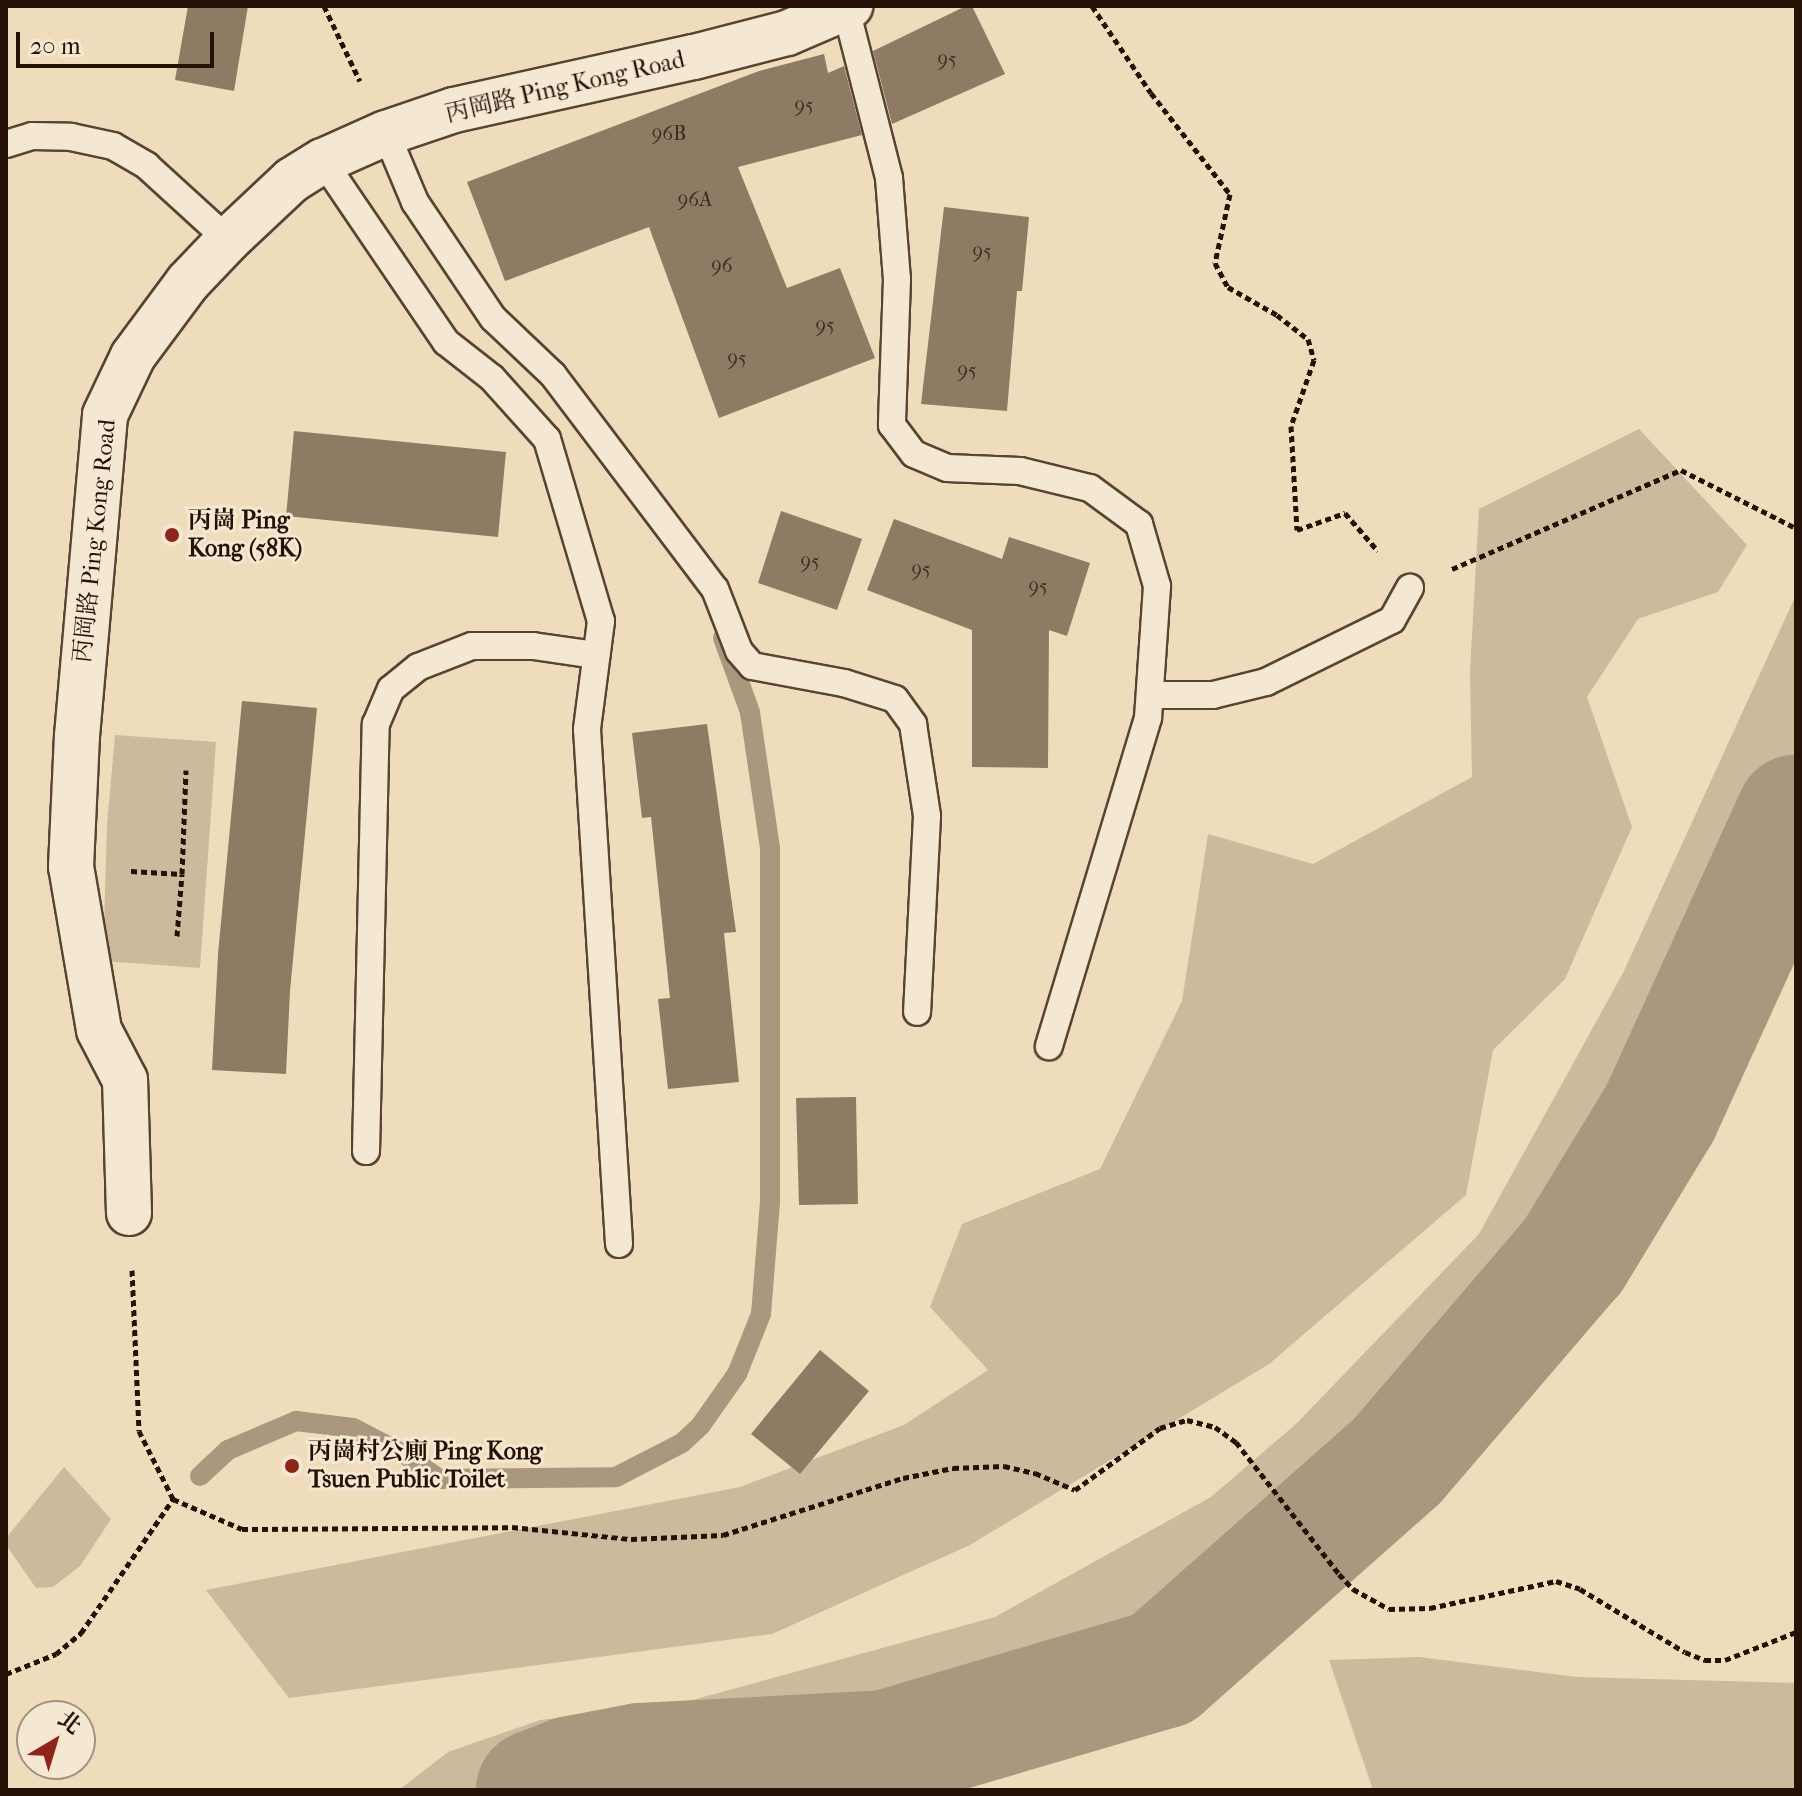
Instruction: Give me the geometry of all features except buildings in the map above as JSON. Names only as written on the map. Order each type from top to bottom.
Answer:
[{"type":"street","name":"丙岡路 Ping Kong Road","points":[[129,1213],[125,1080],[99,1030],[71,867],[77,736],[105,415],[133,356],[188,282],[228,240],[292,180],[323,161],[386,133],[493,99],[694,57],[787,33],[848,7]]},
{"type":"lane","points":[[848,7],[889,178],[897,279],[892,425],[914,454],[947,468],[1020,471],[1090,488],[1139,524],[1157,586],[1152,695],[1049,1046]]},
{"type":"lane","points":[[386,133],[415,202],[484,305],[553,375],[715,589],[739,651],[752,666],[844,683],[895,699],[913,724],[927,816],[917,1012]]},
{"type":"lane","points":[[6,144],[32,136],[71,137],[113,146],[147,166],[228,240]]},
{"type":"lane","points":[[323,161],[446,342],[492,378],[547,439],[601,621],[587,729],[619,1244]]},
{"type":"lane","points":[[1152,695],[1213,695],[1266,682],[1392,620],[1410,588]]},
{"type":"lane","points":[[366,1151],[376,724],[391,689],[418,667],[472,646],[533,646],[596,655]]},
{"type":"path","points":[[324,6],[386,133]]},
{"type":"path","points":[[1092,6],[1151,93],[1230,194],[1215,263],[1228,287],[1277,315],[1308,339],[1314,360],[1291,426],[1297,530],[1345,513],[1410,588],[1681,470],[1796,528]]},
{"type":"path","points":[[177,936],[186,770]]},
{"type":"path","points":[[71,867],[182,874]]},
{"type":"path","points":[[129,1213],[139,1431],[173,1499],[242,1529],[512,1527],[631,1539],[723,1535],[903,1478],[953,1468],[1004,1466],[1035,1473],[1075,1490],[1160,1428],[1187,1420],[1215,1427],[1248,1454],[1339,1574],[1368,1599],[1400,1611],[1430,1608],[1542,1583],[1568,1584],[1685,1652],[1705,1660],[1725,1660],[1796,1632]]},
{"type":"path","points":[[6,1674],[56,1654],[81,1633],[173,1499]]},
{"type":"shaded area","points":[[1639,429],[1747,545],[1718,592],[1638,619],[1587,697],[1632,827],[1565,979],[1493,1050],[1466,1195],[1269,1364],[970,1545],[772,1634],[289,1698],[206,1590],[740,1487],[904,1425],[988,1370],[930,1307],[962,1224],[1100,1169],[1182,1001],[1208,834],[1313,864],[1472,777],[1470,672],[1479,509]]},
{"type":"shaded area","points":[[1796,595],[1796,898],[1649,1206],[1469,1439],[1357,1550],[1185,1683],[891,1771],[732,1781],[703,1790],[399,1790],[448,1752],[540,1720],[678,1704],[995,1617],[1211,1497],[1296,1424],[1479,1234],[1623,973]]},
{"type":"shaded area","points":[[115,735],[216,742],[200,968],[103,961],[107,825]]},
{"type":"shaded area","points":[[64,1467],[111,1519],[80,1566],[53,1587],[36,1588],[6,1545],[6,1538]]},
{"type":"shaded area","points":[[1419,1657],[1577,1677],[1796,1683],[1796,1790],[1373,1790],[1329,1660]]},
{"type":"waterway","points":[[200,1476],[228,1450],[296,1421],[353,1428],[409,1457],[439,1479],[616,1477],[682,1443],[701,1425],[737,1374],[761,1314],[770,1202],[770,848],[750,712],[723,638]]},
{"type":"waterway","points":[[536,1790],[572,1776],[641,1763],[886,1750],[1162,1669],[1397,1461],[1573,1256],[1660,1113],[1796,815]]},
{"type":"place","name":"丙崗 Ping Kong (58K)","points":[[172,535]]},
{"type":"place","name":"丙崗村公廁 Ping Kong Tsuen Public Toilet","points":[[292,1466]]}]
